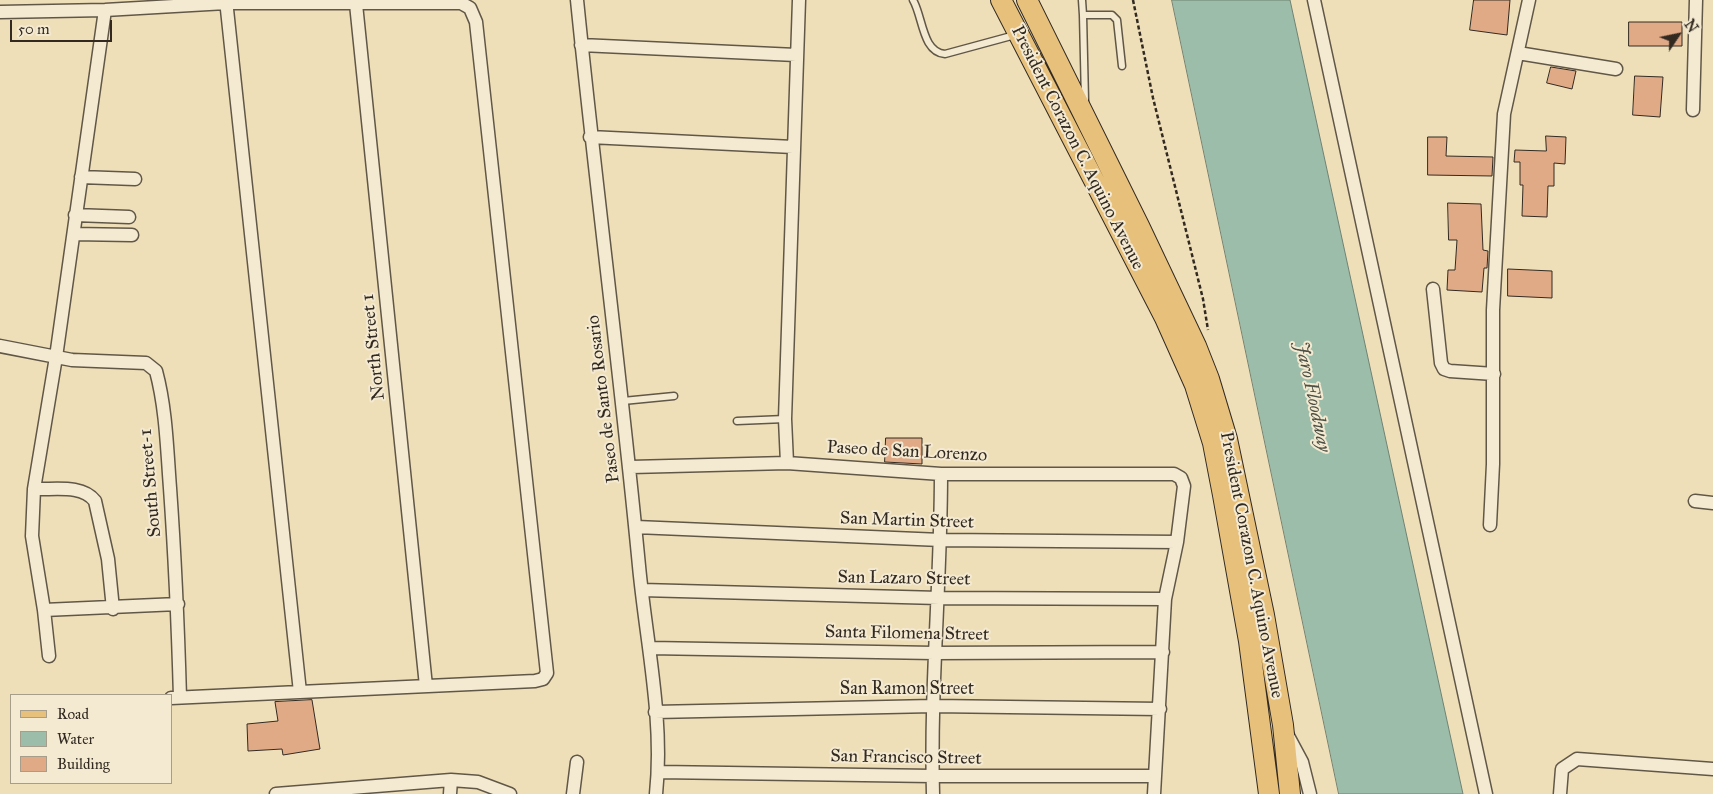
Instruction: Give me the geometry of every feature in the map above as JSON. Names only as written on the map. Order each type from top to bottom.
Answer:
[{"type":"main road","name":"President Corazon C. Aquino Avenue","points":[[1001,0],[1209,379],[1227,438],[1264,616],[1269,794]]},
{"type":"main road","name":"President Corazon C. Aquino Avenue","points":[[1015,0],[1160,292]]},
{"type":"main road","name":"President Corazon C. Aquino Avenue","points":[[1027,0],[1086,120],[1160,292]]},
{"type":"main road","name":"President Corazon C. Aquino Avenue","points":[[1266,694],[1283,726],[1290,794]]},
{"type":"street","name":"Paseo de Santo Rosario","points":[[577,0],[590,138],[631,467],[642,590],[650,648],[659,772],[656,794]]},
{"type":"street","points":[[787,463],[785,419],[799,0]]},
{"type":"street","points":[[1314,0],[1486,794]]},
{"type":"street","points":[[1490,525],[1494,310],[1504,114],[1529,0]]},
{"type":"street","points":[[1693,110],[1696,0]]},
{"type":"street","points":[[226,2],[300,692]]},
{"type":"street","points":[[0,12],[105,10],[226,2],[356,4],[461,2],[470,8],[476,22],[547,673],[543,679],[535,681],[176,698]]},
{"type":"street","name":"North Street 1","points":[[356,4],[426,686]]},
{"type":"street","points":[[49,656],[44,610],[32,536],[34,489],[56,357],[105,10]]},
{"type":"street","points":[[582,45],[796,55]]},
{"type":"street","points":[[1518,52],[1616,69]]},
{"type":"street","points":[[590,138],[793,147]]},
{"type":"street","points":[[81,177],[135,179]]},
{"type":"street","points":[[75,215],[129,217]]},
{"type":"street","points":[[74,234],[132,235]]},
{"type":"street","points":[[1433,289],[1441,363],[1444,369],[1494,374]]},
{"type":"street","name":"South Street-1","points":[[0,346],[56,357],[146,364],[156,371],[160,386],[168,461],[178,604],[176,698]]},
{"type":"street","name":"Paseo de San Lorenzo","points":[[631,467],[787,463],[941,474],[1077,472],[1174,474],[1181,478],[1184,486],[1177,542]]},
{"type":"street","points":[[933,794],[934,653],[939,598],[941,474]]},
{"type":"street","points":[[34,489],[80,490],[90,494],[95,501],[108,559],[113,609]]},
{"type":"street","points":[[1695,501],[1713,502]]},
{"type":"street","name":"San Martin Street","points":[[636,527],[941,540],[1177,542]]},
{"type":"street","points":[[1154,794],[1153,776],[1160,709],[1166,599],[1177,542]]},
{"type":"street","name":"San Lazaro Street","points":[[642,590],[939,598],[1166,599]]},
{"type":"street","points":[[44,610],[113,609],[178,604]]},
{"type":"street","name":"Santa Filomena Street","points":[[650,648],[934,653],[1163,652]]},
{"type":"street","name":"San Ramon Street","points":[[655,712],[933,706],[1160,709]]},
{"type":"street","points":[[1283,726],[1302,762],[1310,794]]},
{"type":"street","points":[[1560,794],[1562,770],[1577,759],[1713,769]]},
{"type":"street","points":[[573,794],[577,762]]},
{"type":"street","name":"San Francisco Street","points":[[659,772],[932,776],[1153,776]]},
{"type":"street","points":[[276,794],[450,780],[478,782],[510,794]]},
{"type":"street","points":[[450,780],[450,794]]},
{"type":"lane","points":[[913,0],[930,47],[937,53],[945,54],[1018,34]]},
{"type":"lane","points":[[1082,0],[1086,120]]},
{"type":"lane","points":[[1083,14],[1112,16],[1117,20],[1122,66]]},
{"type":"lane","points":[[623,401],[674,396]]},
{"type":"lane","points":[[737,421],[785,419]]},
{"type":"path","points":[[1133,0],[1153,98],[1203,299],[1208,338]]},
{"type":"water","name":"Jaro Floodway","points":[[1172,0],[1290,0],[1463,794],[1339,794]]},
{"type":"building","points":[[1474,0],[1510,0],[1507,35],[1470,30]]},
{"type":"building","points":[[1629,22],[1682,22],[1682,46],[1629,46]]},
{"type":"building","points":[[1551,67],[1576,71],[1572,89],[1547,83]]},
{"type":"building","points":[[1635,76],[1663,77],[1660,117],[1633,115]]},
{"type":"building","points":[[1546,136],[1566,137],[1565,164],[1554,163],[1554,186],[1548,186],[1547,217],[1522,216],[1523,185],[1520,185],[1520,162],[1514,162],[1515,150],[1546,151]]},
{"type":"building","points":[[1428,137],[1447,137],[1446,156],[1493,157],[1492,176],[1428,175]]},
{"type":"building","points":[[1448,203],[1481,204],[1483,250],[1488,251],[1482,292],[1447,290],[1448,270],[1455,270],[1457,240],[1449,240]]},
{"type":"building","points":[[1508,269],[1552,271],[1552,298],[1508,296]]},
{"type":"building","points":[[886,438],[922,438],[922,464],[885,462]]},
{"type":"building","points":[[312,700],[320,749],[283,755],[282,749],[248,751],[247,724],[278,721],[275,702]]}]
